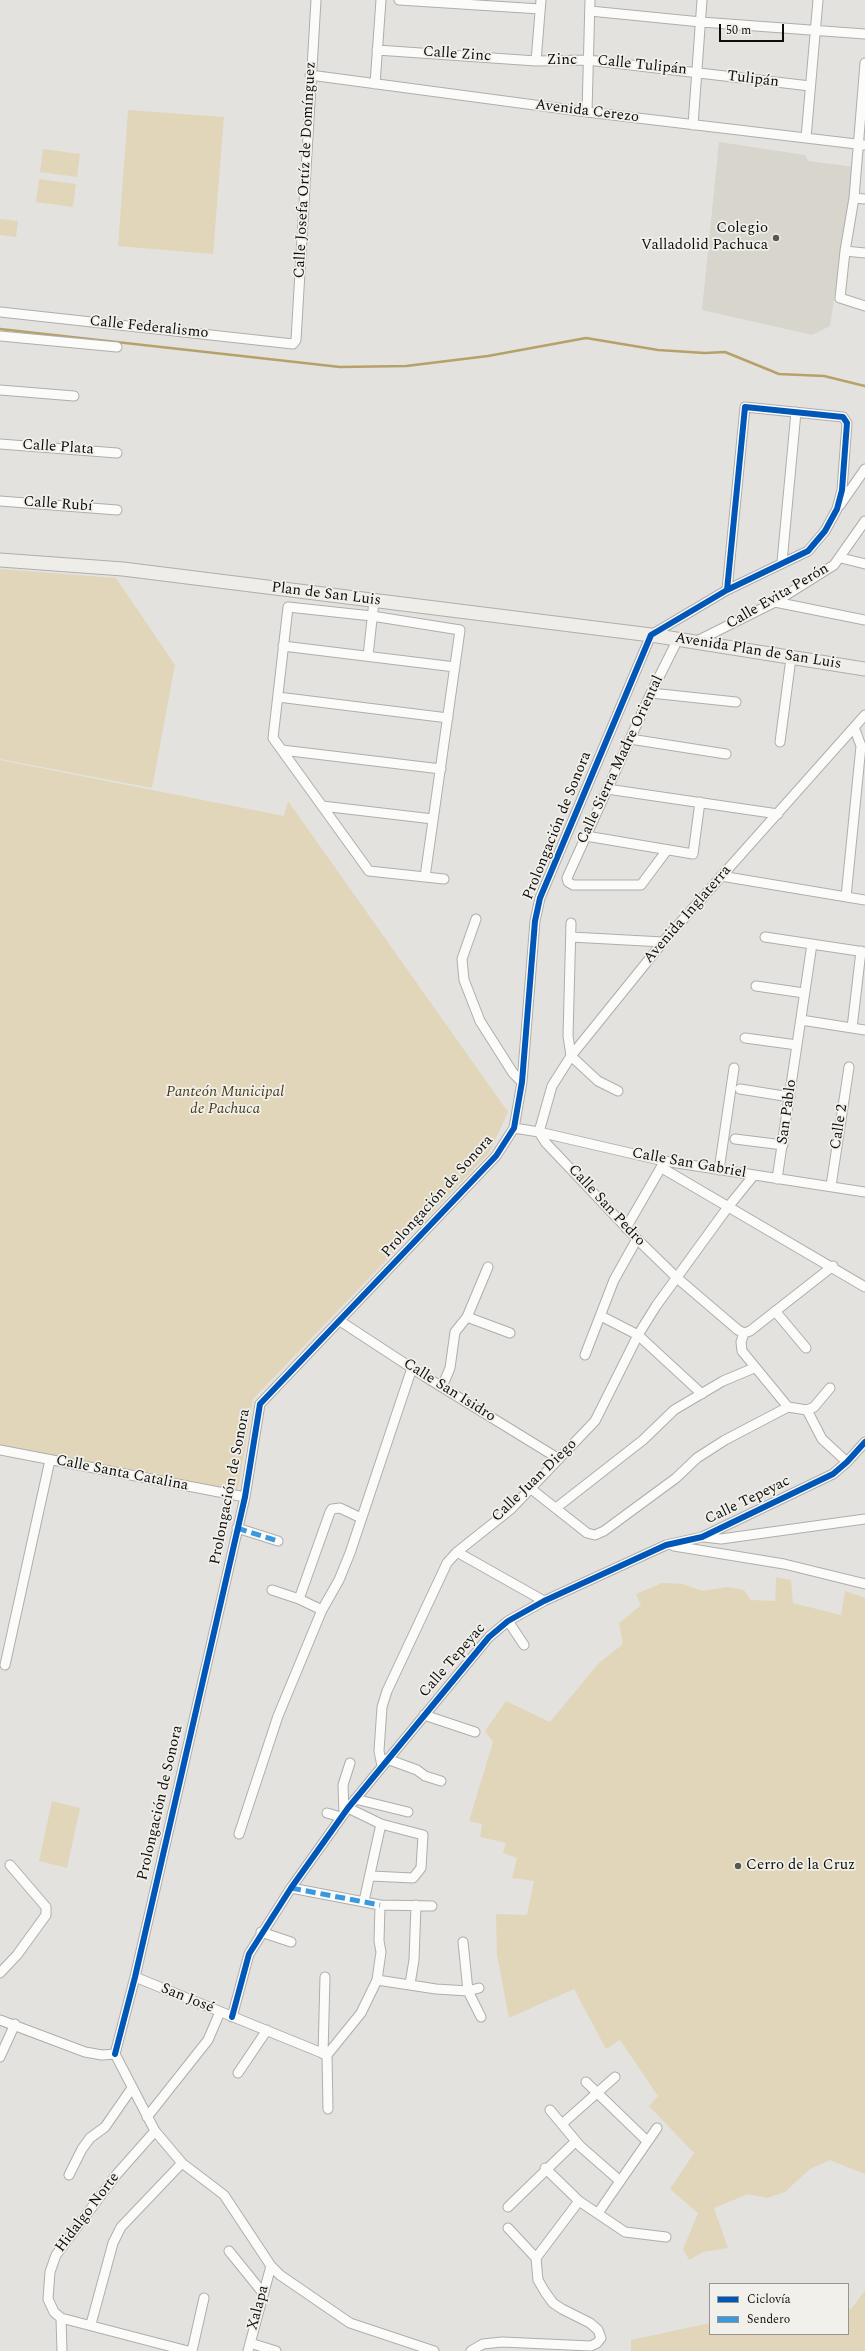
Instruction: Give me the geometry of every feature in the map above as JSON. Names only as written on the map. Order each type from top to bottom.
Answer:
[{"type":"street","name":"Calle Josefa Ortíz de Domínguez","points":[[296,340],[310,75],[316,0]]},
{"type":"street","points":[[375,84],[381,0]]},
{"type":"street","points":[[399,0],[540,5],[536,61]]},
{"type":"street","points":[[586,112],[590,0]]},
{"type":"street","points":[[693,125],[702,0]]},
{"type":"street","points":[[806,138],[818,0]]},
{"type":"street","points":[[590,11],[701,22],[865,34]]},
{"type":"street","name":"Calle Zinc","points":[[377,50],[536,61]]},
{"type":"street","name":"Zinc","points":[[536,61],[588,60]]},
{"type":"street","name":"Calle Tulipán","points":[[588,60],[696,73]]},
{"type":"street","points":[[865,63],[862,144],[845,251],[840,298],[865,306]]},
{"type":"street","name":"Tulipán","points":[[696,73],[810,86]]},
{"type":"street","name":"Avenida Cerezo","points":[[310,75],[586,112],[862,144]]},
{"type":"street","points":[[854,198],[865,199]]},
{"type":"street","points":[[845,251],[865,253]]},
{"type":"street","name":"Calle Federalismo","points":[[0,312],[294,344],[296,340]]},
{"type":"street","name":"Calle Federalismo","points":[[0,336],[116,347]]},
{"type":"street","points":[[0,390],[74,396]]},
{"type":"street","points":[[727,590],[745,407],[843,416],[846,419],[842,490],[837,509]]},
{"type":"street","points":[[782,562],[796,412]]},
{"type":"street","name":"Calle Plata","points":[[0,444],[117,453]]},
{"type":"street","points":[[651,635],[727,590],[782,562],[808,551],[825,531],[837,509],[865,469]]},
{"type":"street","name":"Calle Rubí","points":[[0,501],[117,510]]},
{"type":"street","name":"Calle Evita Perón","points":[[695,642],[775,602],[834,565],[841,558],[865,521]]},
{"type":"street","points":[[841,558],[865,564]]},
{"type":"street","name":"Plan de San Luis","points":[[0,560],[123,569],[651,635]]},
{"type":"street","points":[[368,656],[374,601]]},
{"type":"street","points":[[775,602],[865,620]]},
{"type":"street","points":[[425,877],[460,630],[372,616],[288,607],[273,738],[370,871],[425,877],[444,879]]},
{"type":"street","name":"Avenida Plan de San Luis","points":[[651,635],[865,669]]},
{"type":"street","name":"Prolongación de Sonora","points":[[115,2054],[136,1978],[245,1497],[260,1404],[496,1156],[514,1128],[522,1082],[536,921],[540,898],[651,635]]},
{"type":"street","name":"Calle Sierra Madre Oriental","points":[[667,850],[641,885],[572,885],[568,882],[567,878],[607,789],[651,693],[678,639]]},
{"type":"street","points":[[283,646],[455,667]]},
{"type":"street","points":[[780,742],[790,658]]},
{"type":"street","points":[[651,693],[736,702]]},
{"type":"street","points":[[278,697],[448,718]]},
{"type":"street","name":"Avenida Inglaterra","points":[[539,1132],[552,1086],[571,1056],[662,942],[865,715]]},
{"type":"street","points":[[846,898],[861,746],[854,728]]},
{"type":"street","points":[[630,739],[726,754]]},
{"type":"street","points":[[282,750],[440,769]]},
{"type":"street","points":[[607,789],[778,814]]},
{"type":"street","points":[[586,836],[693,854],[700,802]]},
{"type":"street","points":[[322,806],[433,819]]},
{"type":"street","points":[[721,876],[865,900]]},
{"type":"street","points":[[476,918],[462,959],[464,980],[480,1021],[513,1073],[522,1082]]},
{"type":"street","points":[[571,923],[568,1036],[571,1056],[598,1081],[618,1091]]},
{"type":"street","points":[[571,937],[662,942]]},
{"type":"street","points":[[765,937],[863,952],[852,1028]]},
{"type":"street","name":"San Pablo","points":[[777,1179],[812,944]]},
{"type":"street","points":[[756,986],[804,993]]},
{"type":"street","points":[[801,1020],[865,1030]]},
{"type":"street","points":[[745,1038],[797,1045]]},
{"type":"street","name":"Calle 2","points":[[831,1186],[849,1067]]},
{"type":"street","points":[[719,1170],[734,1068]]},
{"type":"street","points":[[740,1090],[790,1097]]},
{"type":"street","name":"Calle San Gabriel","points":[[514,1128],[539,1132],[663,1165],[719,1170],[865,1192]]},
{"type":"street","name":"Calle San Pedro","points":[[539,1132],[546,1143],[637,1239],[676,1277],[738,1330],[744,1332]]},
{"type":"street","points":[[735,1140],[783,1145]]},
{"type":"street","points":[[626,1228],[663,1165],[728,1207],[863,1283]]},
{"type":"street","name":"Calle Juan Diego","points":[[385,1762],[379,1751],[381,1714],[386,1691],[447,1563],[457,1552],[511,1509],[596,1421],[638,1335],[676,1277],[728,1207],[754,1175]]},
{"type":"street","points":[[585,1355],[614,1280],[637,1239]]},
{"type":"street","points":[[788,1407],[754,1368],[742,1351],[741,1342],[744,1332],[750,1331],[833,1266]]},
{"type":"street","points":[[442,1387],[450,1368],[455,1332],[466,1317],[488,1267]]},
{"type":"street","points":[[775,1311],[806,1348]]},
{"type":"street","points":[[601,1316],[638,1335],[702,1394]]},
{"type":"street","points":[[466,1317],[510,1332]]},
{"type":"street","name":"Calle San Isidro","points":[[340,1320],[418,1372],[559,1459]]},
{"type":"street","points":[[556,1508],[643,1440],[674,1410],[723,1381],[754,1368]]},
{"type":"street","points":[[238,1834],[278,1716],[322,1610],[339,1580],[361,1518],[418,1372]]},
{"type":"street","points":[[530,1488],[587,1533],[596,1535],[604,1531],[676,1478],[698,1458],[788,1407],[807,1410],[814,1407],[830,1388]]},
{"type":"street","points":[[807,1410],[822,1439],[847,1462]]},
{"type":"street","name":"Calle Tepeyac","points":[[225,2014],[249,1954],[261,1932],[344,1813],[489,1638],[508,1621],[544,1601],[666,1545],[702,1537],[833,1474],[847,1462],[865,1442]]},
{"type":"street","name":"Calle Santa Catalina","points":[[0,1452],[245,1497]]},
{"type":"street","points":[[4,1665],[50,1460]]},
{"type":"street","points":[[299,1599],[332,1509],[340,1508],[361,1518]]},
{"type":"street","points":[[702,1537],[721,1538],[865,1519]]},
{"type":"street","points":[[237,1528],[278,1541]]},
{"type":"street","name":"Calle Tepeyac","points":[[666,1545],[784,1564],[865,1584]]},
{"type":"street","points":[[457,1552],[544,1601]]},
{"type":"street","points":[[272,1590],[299,1599],[322,1610]]},
{"type":"street","points":[[508,1621],[524,1645]]},
{"type":"street","points":[[424,1715],[475,1732]]},
{"type":"street","points":[[385,1762],[417,1770],[425,1776],[441,1781]]},
{"type":"street","points":[[344,1813],[344,1785],[350,1763]]},
{"type":"street","points":[[355,1799],[408,1812]]},
{"type":"street","points":[[327,1813],[344,1813],[423,1835],[421,1868],[414,1878],[371,1876]]},
{"type":"street","points":[[364,1901],[371,1876],[381,1824]]},
{"type":"street","points":[[0,1973],[17,1955],[46,1915],[46,1907],[10,1865]]},
{"type":"street","points":[[291,1888],[380,1905],[432,1906]]},
{"type":"street","points":[[325,2054],[361,2013],[377,1980],[381,1952],[379,1941],[380,1905]]},
{"type":"street","points":[[410,1984],[414,1960],[416,1905]]},
{"type":"street","points":[[261,1932],[291,1942]]},
{"type":"street","points":[[463,1942],[468,1990],[481,2017]]},
{"type":"street","points":[[325,1977],[325,2054],[328,2109]]},
{"type":"street","name":"San José","points":[[136,1978],[325,2054]]},
{"type":"street","points":[[377,1980],[436,1989],[468,1990],[479,1988]]},
{"type":"street","name":"Hidalgo Norte","points":[[62,2318],[54,2312],[48,2299],[50,2272],[56,2255],[117,2174],[225,2014]]},
{"type":"street","points":[[0,2020],[15,2024],[85,2052],[102,2055],[115,2054],[151,2124],[182,2163],[224,2195],[271,2266],[280,2275],[350,2323],[434,2351]]},
{"type":"street","points":[[0,2057],[15,2024]]},
{"type":"street","points":[[238,2073],[267,2030]]},
{"type":"street","points":[[562,2124],[615,2077]]},
{"type":"street","points":[[586,2082],[596,2094],[647,2141]]},
{"type":"street","points":[[69,2175],[82,2149],[90,2138],[105,2127],[132,2088]]},
{"type":"street","points":[[550,2110],[576,2141],[620,2181]]},
{"type":"street","points":[[598,2213],[657,2128]]},
{"type":"street","points":[[508,2207],[545,2168],[576,2141]]},
{"type":"street","points":[[91,2324],[113,2243],[121,2227],[182,2163]]},
{"type":"street","points":[[545,2168],[579,2201],[625,2232],[666,2237]]},
{"type":"street","points":[[536,2258],[579,2201]]},
{"type":"street","points":[[471,2351],[483,2344],[502,2342],[591,2346],[597,2343],[601,2338],[598,2330],[590,2323],[553,2303],[538,2280],[536,2258],[508,2228]]},
{"type":"street","points":[[229,2251],[263,2293]]},
{"type":"street","name":"Xalapa","points":[[249,2347],[271,2266]]},
{"type":"street","points":[[192,2351],[204,2298]]},
{"type":"street","points":[[62,2351],[62,2318],[91,2324],[188,2351]]},
{"type":"street","points":[[249,2347],[276,2351]]},
{"type":"shaded area","name":"Colegio Valladolid Pachuca","points":[[719,142],[805,155],[808,161],[855,167],[830,326],[812,335],[702,310]]},
{"type":"green space","points":[[128,110],[224,117],[213,254],[118,246]]},
{"type":"green space","points":[[43,149],[80,154],[77,177],[40,172]]},
{"type":"green space","points":[[39,179],[76,184],[73,207],[36,202]]},
{"type":"green space","points":[[0,219],[18,221],[16,237],[0,235]]},
{"type":"green space","points":[[0,569],[116,578],[175,665],[152,788],[0,759]]},
{"type":"green space","name":"Panteón Municipal de Pachuca","points":[[0,760],[284,816],[288,801],[508,1112],[489,1153],[253,1399],[238,1492],[0,1446]]},
{"type":"green space","points":[[776,1577],[791,1580],[793,1603],[841,1615],[845,1591],[865,1598],[865,2174],[830,2160],[810,2169],[785,2192],[767,2198],[748,2194],[714,2208],[728,2248],[703,2252],[689,2260],[683,2249],[698,2213],[670,2189],[694,2153],[649,2106],[658,2096],[620,2040],[606,2049],[574,1989],[509,2018],[497,1955],[496,1914],[527,1915],[534,1881],[512,1878],[517,1858],[503,1853],[506,1843],[480,1837],[482,1824],[469,1821],[493,1742],[485,1731],[506,1701],[550,1722],[599,1663],[623,1644],[619,1623],[641,1605],[636,1594],[662,1583],[683,1584],[702,1591],[728,1587],[744,1590],[751,1600],[775,1601]]},
{"type":"green space","points":[[52,1801],[80,1808],[67,1868],[39,1861]]},
{"type":"green space","points":[[865,2290],[865,2351],[631,2351],[631,2340],[709,2323],[709,2335],[849,2335],[849,2309],[852,2308]]},
{"type":"waterway","points":[[0,329],[340,367],[406,366],[488,356],[586,338],[658,350],[705,353],[725,352],[779,374],[824,376],[865,386]]},
{"type":"marked path","points":[[237,1528],[278,1541]]},
{"type":"marked path","points":[[291,1888],[380,1905]]},
{"type":"cycle path","points":[[115,2054],[135,1977],[245,1497],[260,1404],[496,1156],[514,1128],[522,1082],[535,921],[540,898],[651,635],[727,590],[808,551],[825,531],[837,509],[842,490],[847,423],[843,417],[745,407],[727,590]]},
{"type":"cycle path","points":[[232,2017],[249,1954],[291,1888],[348,1808],[489,1637],[508,1621],[544,1601],[666,1545],[702,1537],[833,1474],[847,1462],[865,1442]]},
{"type":"place","name":"Colegio Valladolid Pachuca","points":[[776,238]]},
{"type":"place","name":"Cerro de la Cruz","points":[[738,1866]]}]
